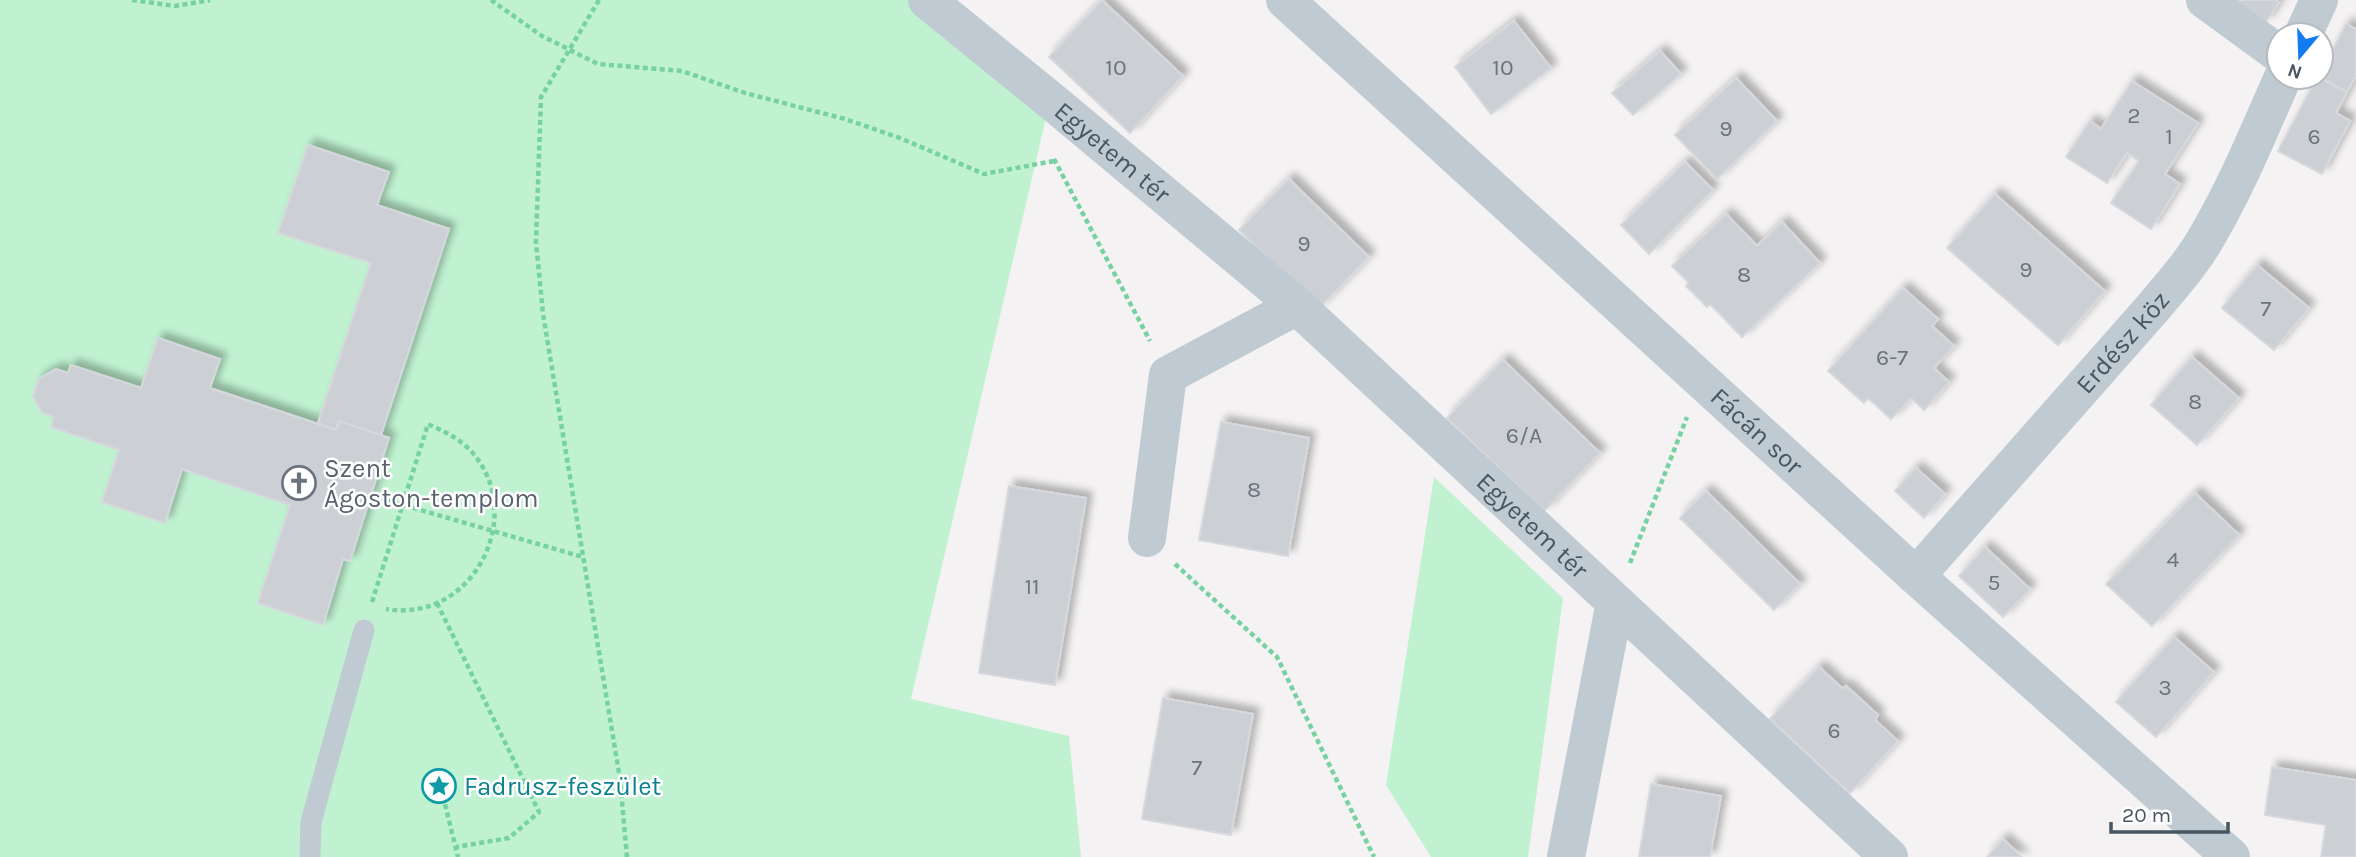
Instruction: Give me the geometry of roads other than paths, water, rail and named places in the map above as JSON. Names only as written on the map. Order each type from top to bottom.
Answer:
[{"type":"street","name":"Egyetem tér","points":[[927,0],[1297,306],[1889,857]]},
{"type":"street","name":"Fácán sor","points":[[1285,0],[1916,576],[2231,857]]},
{"type":"street","points":[[2205,0],[2265,44]]},
{"type":"street","points":[[2309,21],[2319,0]]},
{"type":"street","name":"Erdész köz","points":[[1916,576],[2179,276],[2208,235],[2233,189],[2277,91]]},
{"type":"street","points":[[1147,538],[1168,375],[1297,306]]},
{"type":"street","points":[[1566,857],[1615,603]]},
{"type":"lane","points":[[310,857],[311,822],[364,630]]},
{"type":"place","name":"Szent Ágoston-templom","points":[[299,483]]},
{"type":"place","name":"Fadrusz-feszület","points":[[439,786]]}]
